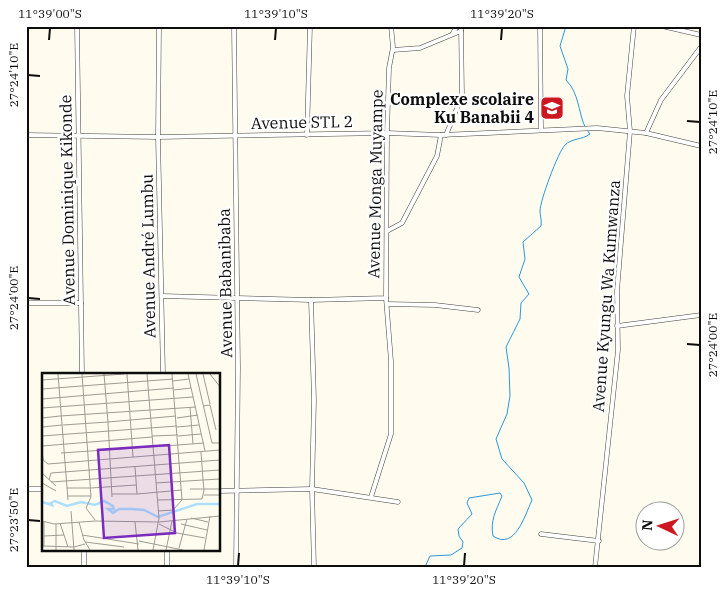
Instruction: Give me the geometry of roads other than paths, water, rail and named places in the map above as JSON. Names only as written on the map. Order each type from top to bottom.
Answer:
[{"type":"street","name":"Avenue Dominique Kikonde","points":[[77,26],[82,373]]},
{"type":"street","name":"Avenue André Lumbu","points":[[159,26],[158,137],[163,373]]},
{"type":"street","name":"Avenue Babanibaba","points":[[234,26],[238,491],[236,567]]},
{"type":"street","points":[[307,135],[310,26]]},
{"type":"street","name":"Avenue Monga Muyampe","points":[[162,296],[311,300],[386,298],[387,133],[389,68],[393,50],[391,26]]},
{"type":"street","points":[[540,26],[541,129]]},
{"type":"street","name":"Avenue Kyungu Wa Kumwanza","points":[[595,567],[618,350],[617,291],[630,131],[628,96],[634,26]]},
{"type":"street","points":[[662,26],[701,35]]},
{"type":"street","points":[[393,50],[420,48],[453,33],[459,28]]},
{"type":"street","points":[[387,231],[402,223],[437,156],[444,135],[462,96],[459,28]]},
{"type":"street","points":[[646,133],[661,100],[701,47]]},
{"type":"street","name":"Avenue STL 2","points":[[26,135],[158,137],[387,133],[444,135],[579,128],[630,131]]},
{"type":"street","points":[[630,131],[701,146]]},
{"type":"street","points":[[371,496],[391,434],[391,360],[386,298]]},
{"type":"street","points":[[311,300],[314,400],[312,489],[314,567]]},
{"type":"street","points":[[26,303],[81,302]]},
{"type":"street","points":[[387,304],[435,305],[478,310]]},
{"type":"street","points":[[617,326],[701,315]]},
{"type":"street","points":[[26,489],[42,489]]},
{"type":"street","points":[[220,491],[312,489],[371,496],[398,502]]},
{"type":"street","points":[[541,534],[599,541]]},
{"type":"street","points":[[84,550],[84,567]]},
{"type":"street","points":[[167,550],[167,567]]},
{"type":"waterway","points":[[566,26],[560,46],[568,69],[566,80],[576,96],[585,127]]},
{"type":"waterway","points":[[425,567],[430,556],[451,555],[462,548],[463,542],[459,536],[458,529],[472,514],[467,503],[469,498],[500,493],[502,496],[494,516],[492,530],[493,536],[501,539],[507,539],[518,529],[532,500],[524,483],[502,459],[496,439],[507,414],[510,396],[506,347],[520,319],[521,303],[529,294],[519,277],[525,259],[523,242],[541,226],[540,211],[543,197],[562,149],[568,143],[590,134],[587,130]]},
{"type":"place","name":"Complexe scolaire Ku Banabii 4","points":[[552,108]]}]
